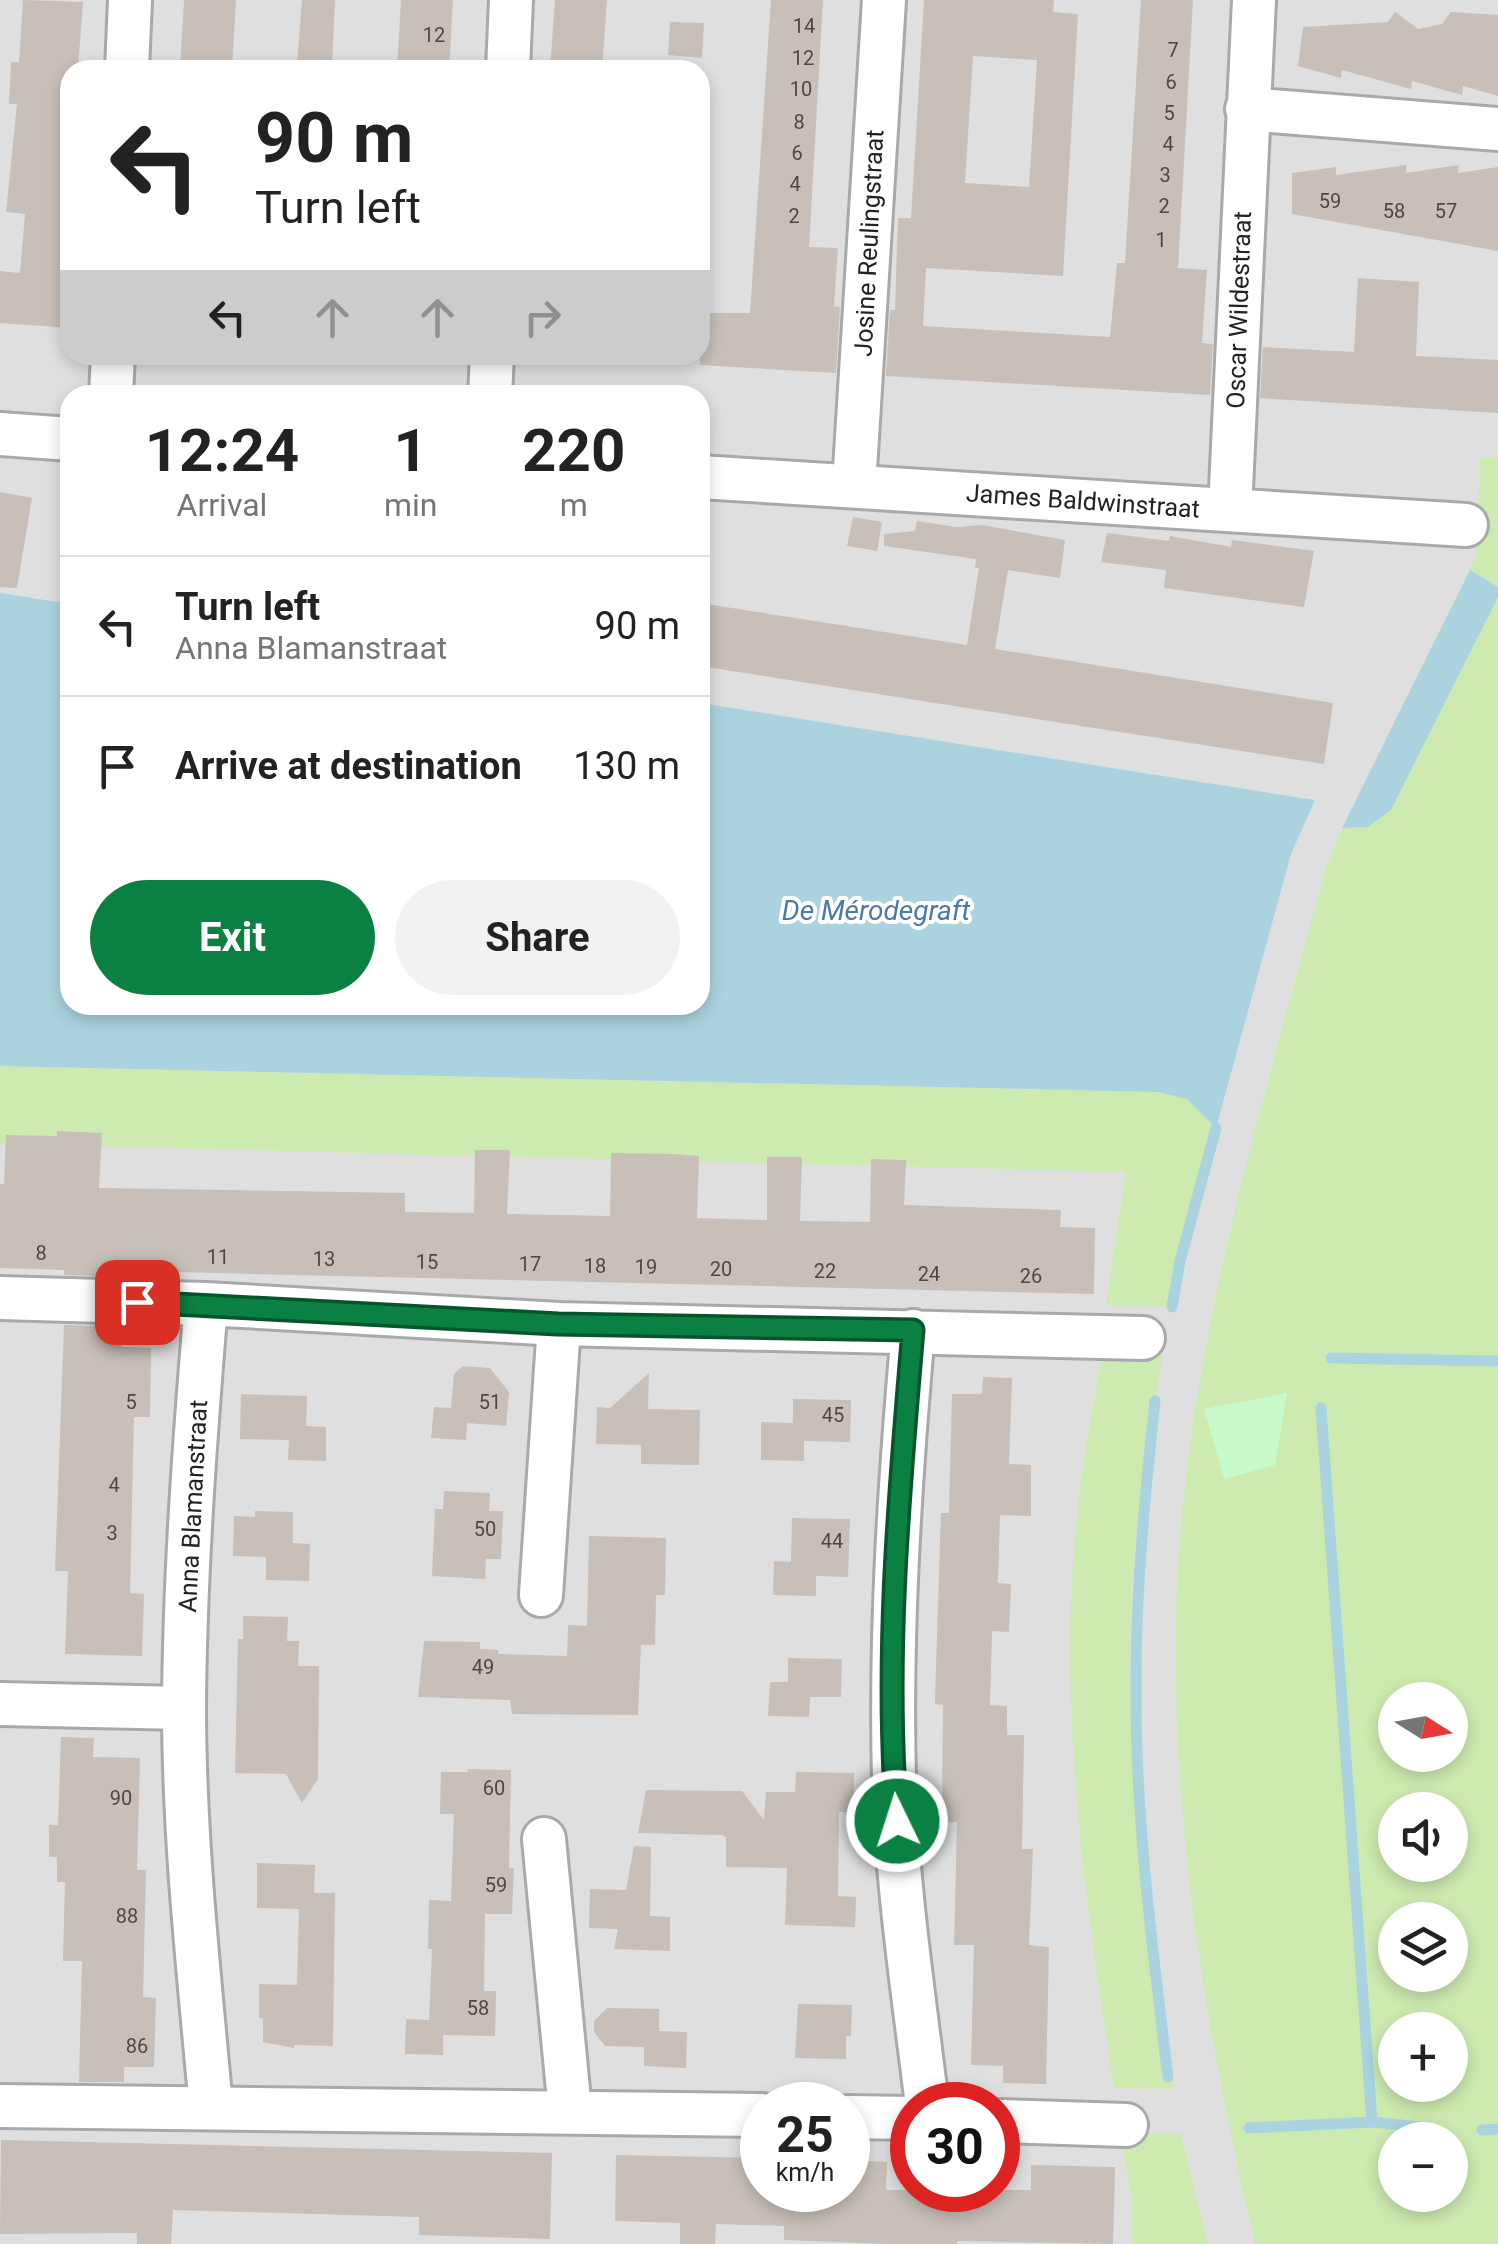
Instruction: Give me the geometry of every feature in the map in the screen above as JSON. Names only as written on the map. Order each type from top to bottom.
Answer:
[{"type":"street","points":[[127,60],[130,0]]},
{"type":"street","points":[[508,60],[511,0]]},
{"type":"street","name":"Josine Reulingstraat","points":[[854,486],[884,0]]},
{"type":"street","name":"Oscar Wildestraat","points":[[1230,510],[1254,0]]},
{"type":"street","points":[[1247,109],[1498,129]]},
{"type":"street","points":[[0,434],[60,438]]},
{"type":"street","name":"James Baldwinstraat","points":[[710,478],[1466,524]]},
{"type":"street","points":[[0,1298],[206,1304],[558,1324],[1144,1338]]},
{"type":"street","name":"Anna Blamanstraat","points":[[206,1304],[190,1506],[184,1708],[193,1916],[211,2107]]},
{"type":"street","points":[[540,1595],[558,1324]]},
{"type":"street","points":[[913,1330],[893,1618],[894,1784],[906,1934],[924,2082]]},
{"type":"street","points":[[0,1704],[184,1708]]},
{"type":"street","points":[[544,1839],[570,2112]]},
{"type":"street","points":[[0,2106],[740,2115]]},
{"type":"street","points":[[1020,2121],[1126,2125]]},
{"type":"shaded area","points":[[0,0],[1498,0],[1498,651],[1280,2244],[0,2244]]},
{"type":"green space","points":[[1481,457],[1498,458],[1498,587],[1470,570],[1475,559]]},
{"type":"green space","points":[[1498,597],[1498,2244],[1255,2244],[1220,2082],[1185,1835],[1178,1752],[1177,1586],[1184,1495],[1212,1314],[1254,1135],[1325,870],[1342,828],[1368,827],[1391,810]]},
{"type":"green space","points":[[0,1066],[1158,1092],[1187,1099],[1216,1128],[1180,1261],[1172,1307],[1106,1305],[1126,1172],[0,1144]]},
{"type":"green space","points":[[1103,1353],[1163,1354],[1134,1553],[1130,1645],[1140,1836],[1174,2089],[1114,2088],[1080,1835],[1071,1708],[1072,1580],[1079,1494]]},
{"type":"green space","points":[[1287,1393],[1275,1465],[1224,1479],[1204,1409]]},
{"type":"green space","points":[[1120,2132],[1181,2134],[1208,2244],[1132,2244],[1132,2200]]},
{"type":"water","points":[[1470,570],[1498,587],[1498,597],[1391,810],[1368,827],[1342,828]]},
{"type":"water","name":"De Mérodegraft","points":[[0,593],[60,602],[60,1015],[710,1015],[710,705],[1315,800],[1291,854],[1216,1128],[1187,1099],[1158,1092],[0,1066]]},
{"type":"building","points":[[23,0],[83,2],[79,60],[60,60],[60,327],[0,323],[0,271],[20,273],[25,214],[6,212],[17,104],[9,104],[11,62],[19,62]]},
{"type":"building","points":[[184,0],[236,0],[233,60],[181,60]]},
{"type":"building","points":[[302,0],[335,0],[332,60],[297,60]]},
{"type":"building","points":[[401,0],[453,0],[450,60],[398,60]]},
{"type":"building","points":[[555,0],[607,0],[603,60],[551,60]]},
{"type":"building","points":[[771,0],[823,0],[809,247],[838,248],[834,306],[840,307],[836,373],[700,365],[710,365],[710,313],[750,313]]},
{"type":"building","points":[[924,0],[1054,0],[1053,12],[1078,14],[1063,276],[926,268],[923,326],[1110,337],[1117,263],[1125,263],[1141,0],[1193,0],[1178,268],[1207,270],[1202,343],[1213,344],[1210,395],[886,376],[890,310],[895,310],[898,218],[911,218]],"holes":[[[973,56],[1037,60],[1029,187],[965,183]]]},
{"type":"building","points":[[1395,12],[1418,29],[1442,24],[1451,12],[1498,15],[1498,96],[1463,86],[1462,95],[1412,81],[1411,89],[1342,70],[1341,78],[1298,66],[1303,27],[1388,22]]},
{"type":"building","points":[[670,22],[704,23],[702,58],[668,55]]},
{"type":"building","points":[[1406,165],[1406,173],[1459,165],[1458,173],[1498,167],[1498,251],[1292,214],[1292,173],[1336,167],[1336,175]]},
{"type":"building","points":[[1358,278],[1419,282],[1416,356],[1498,360],[1498,413],[1260,398],[1263,347],[1354,352]]},
{"type":"building","points":[[0,492],[32,498],[17,588],[0,587]]},
{"type":"building","points":[[853,517],[882,522],[877,551],[847,546]]},
{"type":"building","points":[[917,521],[956,527],[982,525],[1065,540],[1060,578],[1008,570],[995,649],[1333,703],[1324,764],[710,668],[710,605],[967,645],[979,568],[975,568],[976,559],[884,546],[884,534],[915,531]]},
{"type":"building","points":[[1107,533],[1169,541],[1170,536],[1231,547],[1232,540],[1314,551],[1304,607],[1164,588],[1166,570],[1101,562]]},
{"type":"building","points":[[57,1131],[102,1133],[99,1188],[405,1193],[405,1212],[474,1213],[475,1150],[510,1150],[507,1214],[610,1216],[611,1153],[674,1154],[699,1156],[697,1218],[767,1220],[767,1157],[802,1157],[800,1221],[870,1222],[871,1159],[906,1160],[904,1205],[1061,1210],[1060,1227],[1095,1228],[1094,1294],[124,1271],[124,1277],[0,1268],[0,1184],[4,1184],[6,1135],[57,1136]]},
{"type":"building","points":[[64,1325],[122,1327],[122,1347],[151,1348],[150,1417],[134,1417],[130,1593],[144,1594],[142,1656],[65,1654],[68,1571],[55,1571]]},
{"type":"building","points":[[463,1366],[490,1368],[509,1392],[506,1426],[467,1423],[466,1440],[431,1438],[434,1407],[451,1408],[454,1374]]},
{"type":"building","points":[[649,1373],[648,1409],[700,1410],[699,1465],[641,1464],[641,1445],[596,1444],[597,1407],[610,1408]]},
{"type":"building","points":[[983,1377],[1012,1378],[1009,1464],[1031,1465],[1031,1516],[1000,1515],[998,1583],[1011,1584],[1009,1632],[992,1631],[990,1705],[1007,1706],[1007,1735],[1024,1735],[1022,1849],[1033,1849],[1029,1945],[1049,1947],[1046,2084],[1003,2082],[1003,2066],[971,2065],[974,1945],[954,1945],[957,1822],[942,1822],[943,1705],[935,1704],[941,1513],[949,1513],[952,1394],[982,1394]]},
{"type":"building","points":[[241,1394],[307,1396],[306,1426],[326,1427],[326,1461],[288,1460],[289,1440],[240,1439]]},
{"type":"building","points":[[793,1399],[851,1400],[850,1442],[804,1441],[804,1461],[761,1460],[761,1422],[793,1423]]},
{"type":"building","points":[[444,1491],[490,1493],[489,1511],[503,1511],[501,1559],[486,1559],[485,1579],[432,1576],[435,1509],[443,1509]]},
{"type":"building","points":[[255,1511],[293,1512],[293,1543],[310,1544],[309,1581],[266,1580],[266,1557],[233,1556],[234,1516],[255,1517]]},
{"type":"building","points":[[792,1518],[850,1519],[848,1577],[816,1576],[816,1596],[773,1595],[774,1561],[791,1562]]},
{"type":"building","points":[[589,1536],[666,1538],[665,1595],[656,1595],[655,1645],[641,1645],[638,1715],[512,1714],[510,1700],[418,1697],[424,1641],[480,1642],[480,1649],[498,1650],[498,1654],[567,1656],[568,1625],[587,1626]]},
{"type":"building","points":[[243,1616],[288,1617],[287,1641],[299,1641],[298,1666],[319,1666],[318,1779],[302,1803],[286,1774],[235,1773],[238,1639],[243,1639]]},
{"type":"building","points":[[788,1658],[842,1659],[841,1697],[810,1697],[809,1717],[768,1716],[770,1682],[788,1682]]},
{"type":"building","points":[[61,1737],[94,1738],[93,1757],[140,1758],[137,1870],[146,1870],[143,1997],[156,1998],[154,2067],[124,2067],[124,2082],[79,2082],[82,1961],[63,1961],[65,1882],[57,1882],[57,1857],[49,1857],[49,1825],[58,1825]]},
{"type":"building","points":[[467,1769],[511,1770],[512,1914],[485,1914],[484,1991],[496,1991],[495,2036],[443,2035],[443,2055],[405,2054],[406,2019],[429,2020],[429,1900],[451,1901],[454,1814],[440,1814],[441,1772],[468,1772]]},
{"type":"building","points":[[796,1772],[854,1773],[853,1813],[839,1812],[838,1896],[856,1897],[855,1927],[785,1925],[787,1868],[726,1867],[726,1837],[722,1835],[638,1833],[646,1790],[742,1791],[764,1820],[766,1792],[795,1792]]},
{"type":"building","points":[[634,1846],[651,1847],[650,1916],[670,1917],[670,1951],[614,1949],[618,1929],[589,1928],[590,1889],[626,1890]]},
{"type":"building","points":[[257,1863],[315,1865],[314,1893],[335,1893],[333,2046],[294,2048],[263,2042],[259,1984],[297,1985],[299,1909],[257,1908]]},
{"type":"building","points":[[798,2004],[852,2005],[846,2059],[795,2058]]},
{"type":"building","points":[[607,2008],[659,2009],[659,2031],[687,2032],[686,2068],[644,2066],[644,2047],[605,2046],[594,2032],[594,2021]]},
{"type":"building","points":[[1,2140],[552,2153],[550,2239],[419,2235],[419,2217],[173,2210],[171,2244],[137,2244],[137,2233],[0,2234]]},
{"type":"building","points":[[616,2155],[740,2158],[740,2212],[870,2212],[870,2161],[887,2162],[890,2212],[1020,2212],[1020,2190],[1031,2190],[1031,2165],[1115,2167],[1113,2244],[784,2240],[784,2226],[716,2224],[715,2244],[680,2244],[680,2223],[615,2221]]},
{"type":"waterway","points":[[1172,1307],[1180,1261],[1216,1128]]},
{"type":"waterway","points":[[1331,1358],[1498,1361]]},
{"type":"waterway","points":[[1155,1401],[1139,1576],[1136,1731],[1146,1880],[1168,2077]]},
{"type":"waterway","points":[[1321,1408],[1372,2122]]},
{"type":"waterway","points":[[1249,2128],[1378,2123]]},
{"type":"waterway","points":[[1482,2130],[1498,2129]]},
{"type":"route","points":[[137,1302],[558,1324],[913,1330],[898,1512],[892,1653],[897,1821]]}]
